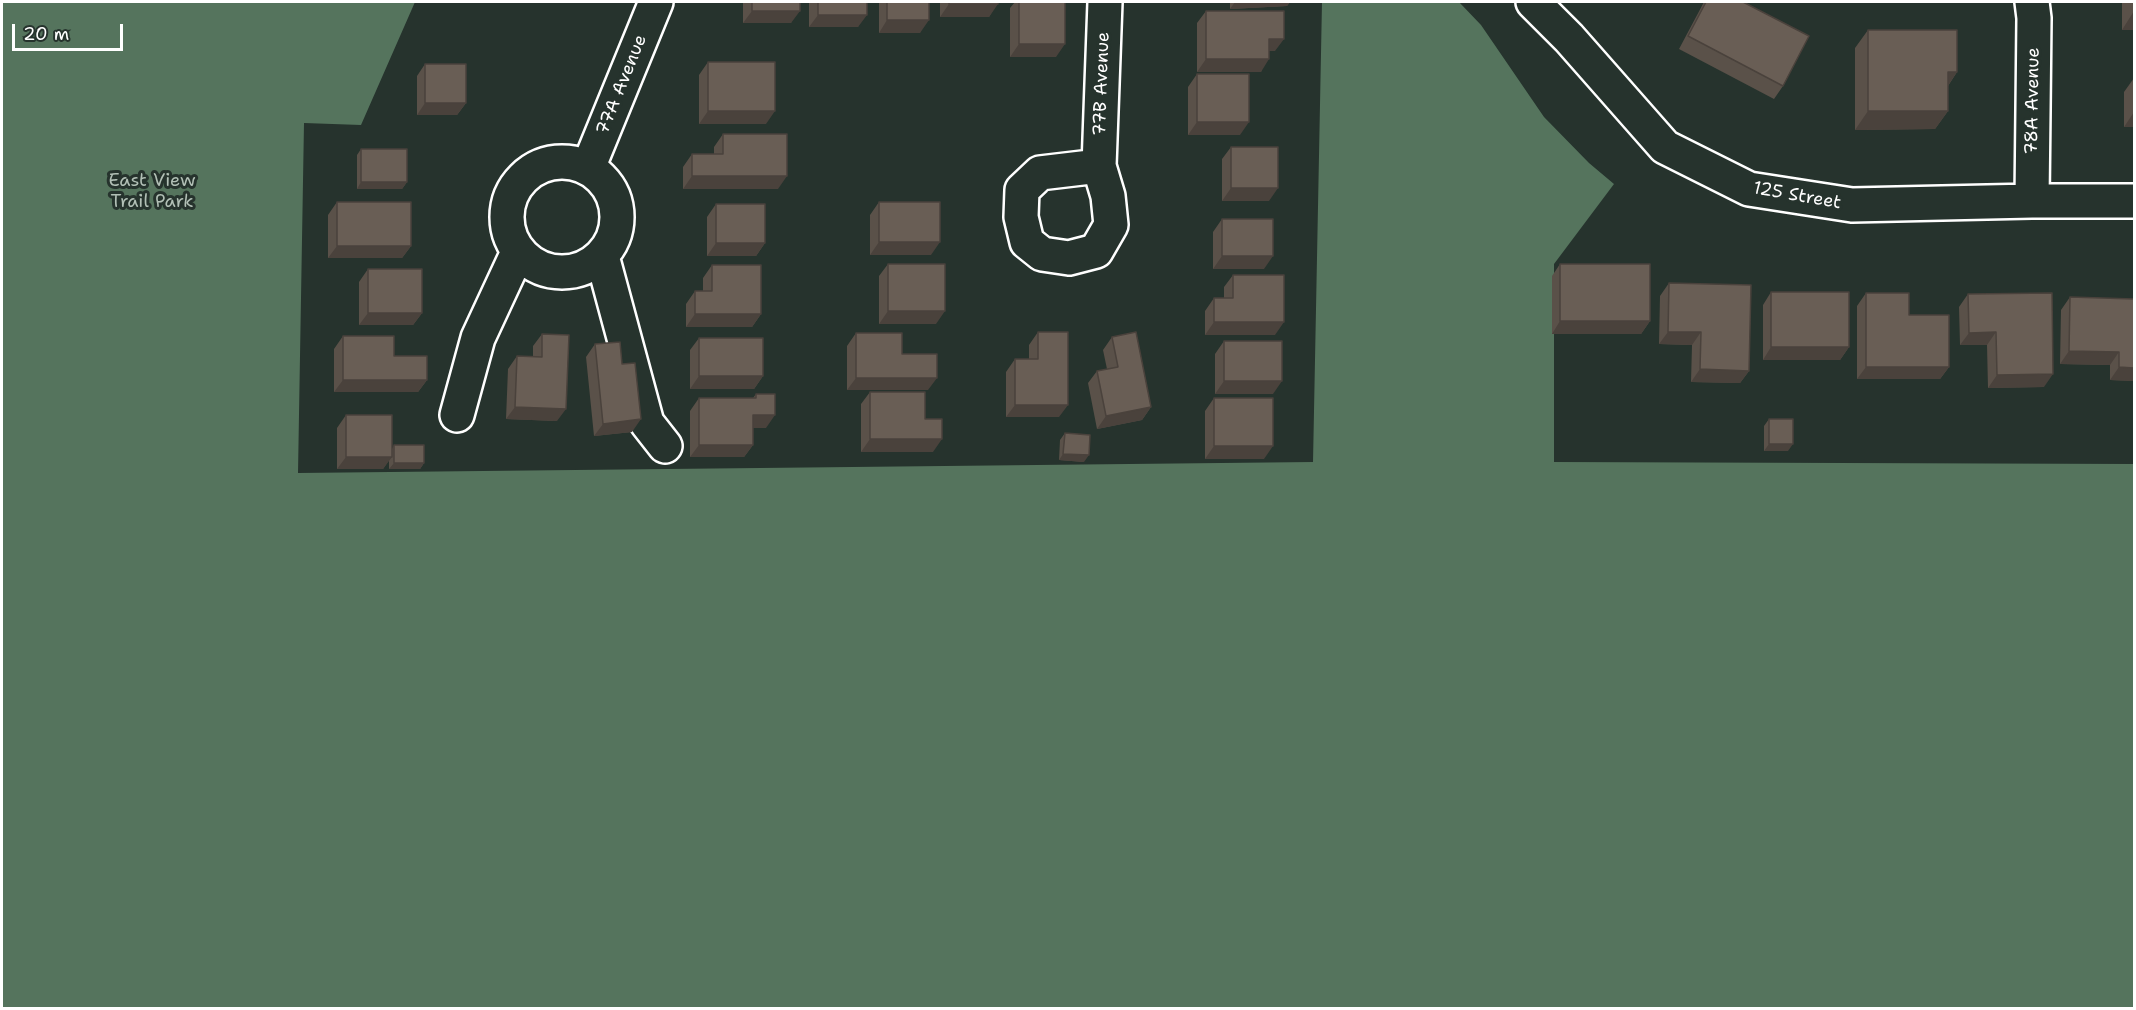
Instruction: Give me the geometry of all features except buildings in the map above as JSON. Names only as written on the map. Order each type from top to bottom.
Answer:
[{"type":"street","name":"77A Avenue","points":[[588,168],[656,2]]},
{"type":"street","name":"77B Avenue","points":[[1099,165],[1105,2]]},
{"type":"street","name":"125 Street","points":[[1533,2],[1569,38],[1665,147],[1749,189],[1852,206],[2032,201],[2134,201]]},
{"type":"street","name":"78A Avenue","points":[[2031,2],[2034,18],[2032,201]]},
{"type":"street","points":[[551,162],[570,162],[588,168],[602,178],[612,192],[617,208],[617,226],[612,242],[602,256],[586,268],[568,273],[549,272],[532,264],[518,252],[509,235],[506,217],[509,198],[519,182],[533,169],[551,162]]},
{"type":"street","points":[[457,415],[478,338],[518,252]]},
{"type":"street","points":[[602,256],[647,423],[665,446]]},
{"type":"green space","name":"East View Trail Park","points":[[2,2],[415,2],[361,125],[304,123],[298,473],[1313,462],[1322,2],[1459,2],[1481,25],[1544,117],[1589,163],[1614,184],[1554,264],[1554,462],[2134,464],[2134,1008],[2,1008]]}]
